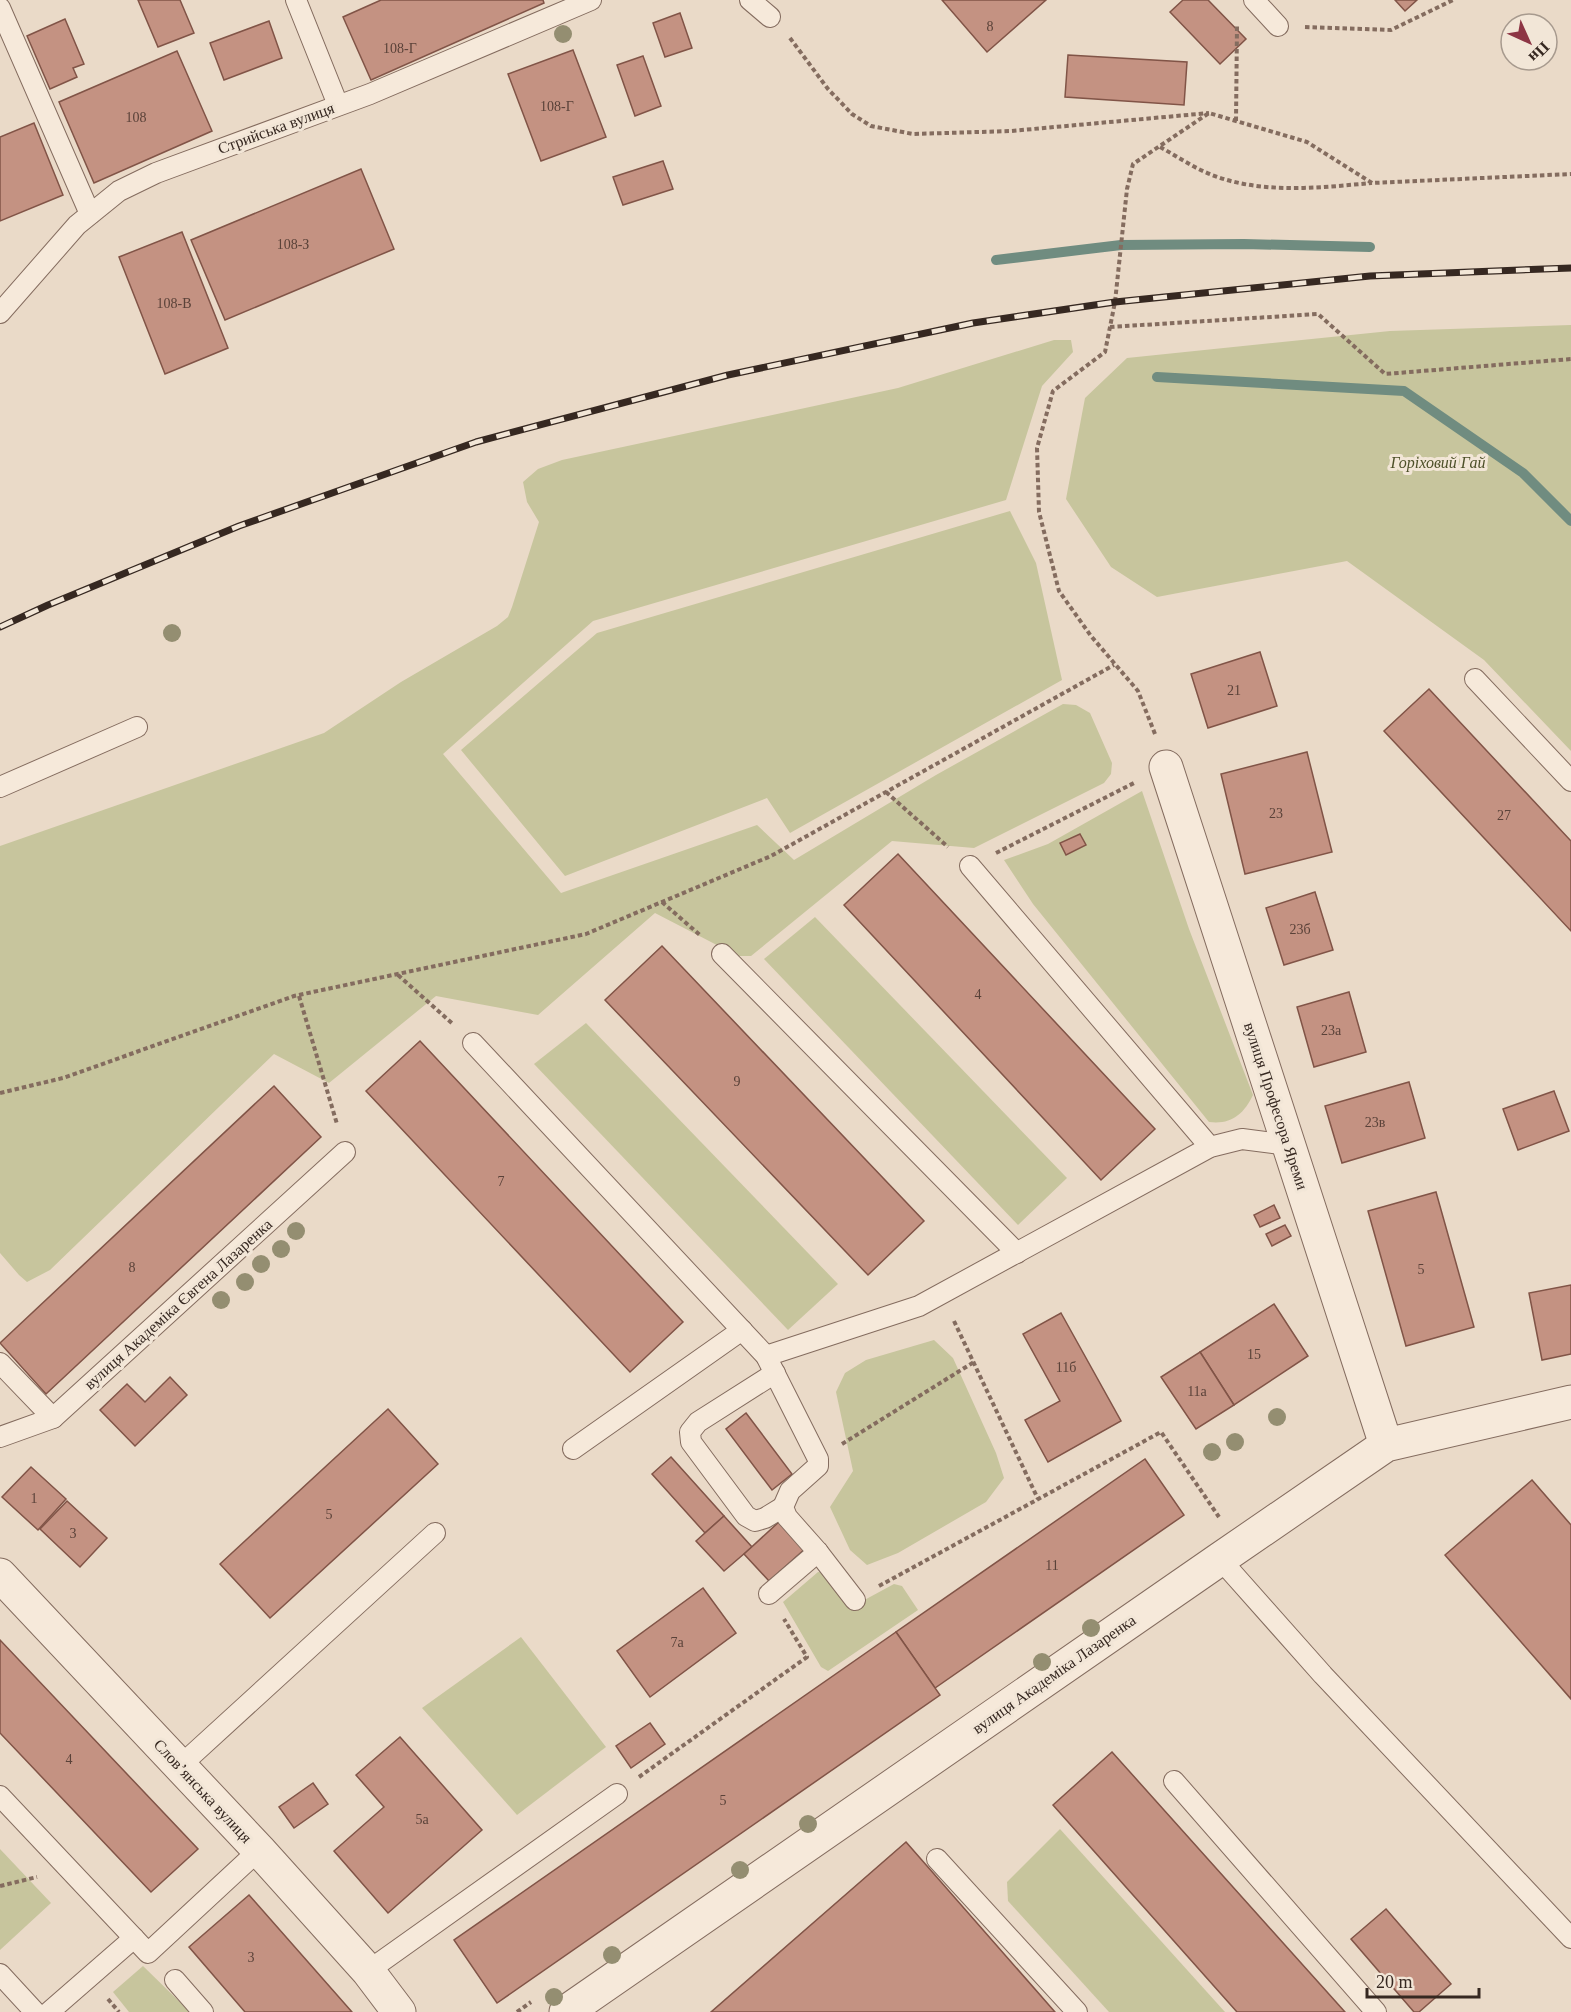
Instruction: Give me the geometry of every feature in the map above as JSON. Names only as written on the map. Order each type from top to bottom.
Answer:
[{"type":"street","name":"вулиця Професора Яреми","points":[[1166,766],[1386,1445]]},
{"type":"street","name":"вулиця Академіка Лазаренка","points":[[566,2012],[1386,1445],[1571,1402]]},
{"type":"street","name":"Словʼянська вулиця","points":[[0,1575],[259,1850],[368,1971],[399,2012]]},
{"type":"lane","points":[[296,0],[338,105]]},
{"type":"lane","name":"Стрийська вулиця","points":[[0,313],[77,225],[119,191],[156,173],[338,105],[569,4],[591,0]]},
{"type":"lane","points":[[750,0],[770,17]]},
{"type":"lane","points":[[1254,0],[1278,26]]},
{"type":"lane","points":[[0,8],[90,214]]},
{"type":"lane","points":[[1475,679],[1571,780]]},
{"type":"lane","points":[[0,787],[137,727]]},
{"type":"lane","points":[[970,866],[1210,1147]]},
{"type":"lane","points":[[722,954],[1017,1253]]},
{"type":"lane","points":[[473,1043],[742,1330],[771,1365],[818,1459],[818,1466],[790,1491],[783,1507],[755,1521],[746,1516],[691,1442],[690,1432],[698,1422],[771,1365],[919,1306],[1210,1147],[1242,1139],[1288,1145]]},
{"type":"lane","name":"вулиця Академіка Євгена Лазаренка","points":[[0,1437],[53,1418],[345,1152]]},
{"type":"lane","points":[[573,1449],[742,1330]]},
{"type":"lane","points":[[0,1363],[53,1418]]},
{"type":"lane","points":[[783,1507],[787,1517],[855,1600]]},
{"type":"lane","points":[[180,1766],[435,1533]]},
{"type":"lane","points":[[769,1594],[818,1552]]},
{"type":"lane","points":[[1220,1558],[1323,1676],[1571,1938]]},
{"type":"lane","points":[[1174,1781],[1376,2012]]},
{"type":"lane","points":[[368,1971],[617,1794]]},
{"type":"lane","points":[[0,1796],[148,1953],[259,1850]]},
{"type":"lane","points":[[937,1859],[1077,2012]]},
{"type":"lane","points":[[49,2012],[134,1938]]},
{"type":"lane","points":[[0,1974],[35,2012]]},
{"type":"lane","points":[[175,1980],[203,2012]]},
{"type":"path","points":[[1278,26],[1390,30],[1453,0]]},
{"type":"path","points":[[770,17],[786,33],[828,89],[852,114],[870,126],[913,134],[1011,131],[1209,113],[1307,142],[1372,183]]},
{"type":"path","points":[[1236,121],[1237,22]]},
{"type":"path","points":[[886,792],[970,866],[1166,766],[1138,691],[1091,636],[1059,591],[1040,512],[1037,448],[1053,391],[1106,352],[1115,302],[1127,189],[1133,165],[1209,113]]},
{"type":"path","points":[[1160,147],[1204,172],[1235,182],[1284,188],[1323,188],[1372,183],[1571,174]]},
{"type":"path","points":[[1110,327],[1318,314],[1385,374],[1571,359]]},
{"type":"path","points":[[0,1094],[63,1078],[299,996],[586,934],[771,856],[1114,665]]},
{"type":"path","points":[[662,902],[722,954]]},
{"type":"path","points":[[398,974],[473,1043]]},
{"type":"path","points":[[299,996],[345,1152]]},
{"type":"path","points":[[941,1294],[1038,1499]]},
{"type":"path","points":[[818,1459],[974,1362]]},
{"type":"path","points":[[855,1600],[1161,1432],[1221,1519]]},
{"type":"path","points":[[617,1794],[807,1657],[769,1594]]},
{"type":"path","points":[[517,2012],[537,1998]]},
{"type":"green space","name":"Горіховий Гай","points":[[1571,325],[1571,751],[1484,660],[1347,561],[1157,597],[1111,567],[1066,499],[1085,398],[1127,358],[1390,331]]},
{"type":"green space","points":[[1054,340],[1071,340],[1073,352],[1042,386],[1006,500],[593,621],[443,754],[561,893],[757,825],[794,860],[936,775],[1063,704],[1076,705],[1090,713],[1112,763],[1111,774],[1104,783],[974,848],[892,841],[751,956],[738,956],[655,913],[538,1015],[436,996],[329,1083],[274,1054],[50,1270],[27,1282],[19,1275],[0,1253],[0,846],[324,733],[401,682],[497,626],[508,617],[539,522],[527,502],[523,482],[538,469],[562,460],[898,388]]},
{"type":"green space","points":[[1010,511],[1036,563],[1062,680],[790,833],[767,798],[565,876],[461,750],[597,633]]},
{"type":"green space","points":[[1142,791],[1189,929],[1253,1095],[1241,1113],[1224,1122],[1209,1122],[1033,904],[1004,860],[1048,844]]},
{"type":"green space","points":[[815,917],[1067,1178],[1018,1225],[764,959]]},
{"type":"green space","points":[[586,1023],[838,1284],[788,1330],[534,1064]]},
{"type":"green space","points":[[934,1340],[953,1358],[996,1453],[1004,1478],[986,1502],[898,1553],[867,1565],[850,1550],[830,1507],[853,1471],[836,1392],[845,1373],[866,1360]]},
{"type":"green space","points":[[818,1572],[828,1573],[857,1604],[894,1584],[902,1586],[918,1610],[828,1671],[821,1667],[783,1602]]},
{"type":"green space","points":[[521,1637],[606,1747],[517,1815],[422,1708]]},
{"type":"green space","points":[[1060,1829],[1225,2012],[1109,2012],[1008,1901],[1007,1882]]},
{"type":"green space","points":[[0,1849],[51,1903],[0,1950]]},
{"type":"green space","points":[[143,1966],[190,2012],[129,2012],[113,1992]]},
{"type":"building","points":[[138,0],[180,0],[194,33],[158,47]]},
{"type":"building","points":[[381,0],[543,0],[544,3],[371,80],[343,17]]},
{"type":"building","points":[[942,0],[1046,0],[987,52]]},
{"type":"building","points":[[1183,0],[1208,0],[1246,39],[1220,64],[1170,12]]},
{"type":"building","points":[[1395,0],[1417,0],[1405,11]]},
{"type":"building","points":[[680,13],[692,48],[665,57],[653,23]]},
{"type":"building","points":[[65,19],[84,64],[73,68],[77,77],[50,89],[27,36]]},
{"type":"building","points":[[269,21],[282,58],[224,80],[210,43]]},
{"type":"building","points":[[573,50],[606,137],[541,161],[508,74]]},
{"type":"building","points":[[177,51],[212,131],[94,183],[59,102]]},
{"type":"building","points":[[1068,55],[1187,62],[1184,105],[1065,97]]},
{"type":"building","points":[[643,56],[661,106],[635,116],[617,65]]},
{"type":"building","points":[[34,123],[63,195],[0,221],[0,137]]},
{"type":"building","points":[[663,161],[673,189],[623,205],[613,177]]},
{"type":"building","points":[[361,169],[394,249],[225,320],[191,240]]},
{"type":"building","points":[[182,232],[228,348],[165,374],[119,257]]},
{"type":"building","points":[[1260,652],[1277,706],[1208,728],[1191,674]]},
{"type":"building","points":[[1429,689],[1571,841],[1571,931],[1384,731]]},
{"type":"building","points":[[1307,752],[1332,852],[1245,874],[1221,774]]},
{"type":"building","points":[[1080,834],[1086,845],[1066,855],[1060,843]]},
{"type":"building","points":[[898,854],[1155,1129],[1101,1180],[844,905]]},
{"type":"building","points":[[1315,892],[1333,950],[1284,965],[1266,908]]},
{"type":"building","points":[[662,946],[924,1221],[868,1275],[605,1000]]},
{"type":"building","points":[[1349,992],[1366,1052],[1314,1067],[1297,1007]]},
{"type":"building","points":[[420,1041],[683,1322],[630,1372],[366,1091]]},
{"type":"building","points":[[1409,1082],[1425,1138],[1342,1163],[1325,1106]]},
{"type":"building","points":[[274,1086],[321,1137],[46,1394],[0,1343]]},
{"type":"building","points":[[1554,1091],[1569,1131],[1518,1150],[1503,1109]]},
{"type":"building","points":[[1436,1192],[1474,1327],[1406,1346],[1368,1211]]},
{"type":"building","points":[[1274,1205],[1280,1218],[1260,1227],[1254,1215]]},
{"type":"building","points":[[1285,1225],[1291,1236],[1272,1246],[1266,1234]]},
{"type":"building","points":[[1571,1285],[1571,1354],[1542,1360],[1529,1293]]},
{"type":"building","points":[[1274,1304],[1308,1356],[1234,1405],[1200,1352]]},
{"type":"building","points":[[1061,1313],[1121,1421],[1048,1462],[1025,1420],[1060,1401],[1023,1334]]},
{"type":"building","points":[[1200,1352],[1234,1405],[1196,1429],[1161,1377]]},
{"type":"building","points":[[170,1377],[187,1395],[135,1446],[100,1410],[127,1384],[145,1402]]},
{"type":"building","points":[[388,1409],[438,1464],[270,1618],[220,1564]]},
{"type":"building","points":[[746,1413],[792,1474],[772,1490],[726,1429]]},
{"type":"building","points":[[671,1457],[724,1516],[705,1533],[652,1474]]},
{"type":"building","points":[[1145,1459],[1184,1515],[935,1688],[896,1632]]},
{"type":"building","points":[[31,1467],[66,1499],[38,1530],[2,1497]]},
{"type":"building","points":[[1532,1480],[1571,1525],[1571,1699],[1445,1555]]},
{"type":"building","points":[[67,1501],[107,1538],[80,1567],[40,1529]]},
{"type":"building","points":[[724,1516],[752,1547],[724,1571],[696,1541]]},
{"type":"building","points":[[781,1520],[806,1548],[769,1581],[744,1554]]},
{"type":"building","points":[[703,1588],[736,1633],[650,1697],[617,1651]]},
{"type":"building","points":[[896,1632],[940,1695],[497,2003],[454,1940]]},
{"type":"building","points":[[0,1640],[198,1849],[151,1892],[0,1733]]},
{"type":"building","points":[[650,1723],[665,1744],[631,1768],[616,1746]]},
{"type":"building","points":[[400,1737],[482,1830],[388,1913],[334,1851],[384,1807],[356,1775]]},
{"type":"building","points":[[1112,1752],[1345,2012],[1237,2012],[1053,1805]]},
{"type":"building","points":[[313,1783],[328,1804],[294,1828],[279,1807]]},
{"type":"building","points":[[906,1842],[1055,2012],[711,2012]]},
{"type":"building","points":[[249,1895],[352,2012],[245,2012],[189,1947]]},
{"type":"building","points":[[1386,1909],[1451,1984],[1419,2012],[1414,2012],[1351,1939]]},
{"type":"waterway","points":[[996,260],[1121,245],[1244,244],[1370,247]]},
{"type":"waterway","points":[[1157,377],[1404,391],[1523,473],[1571,521]]},
{"type":"railway","points":[[0,627],[239,526],[476,442],[728,375],[973,323],[1115,302],[1370,276],[1571,268]]}]
